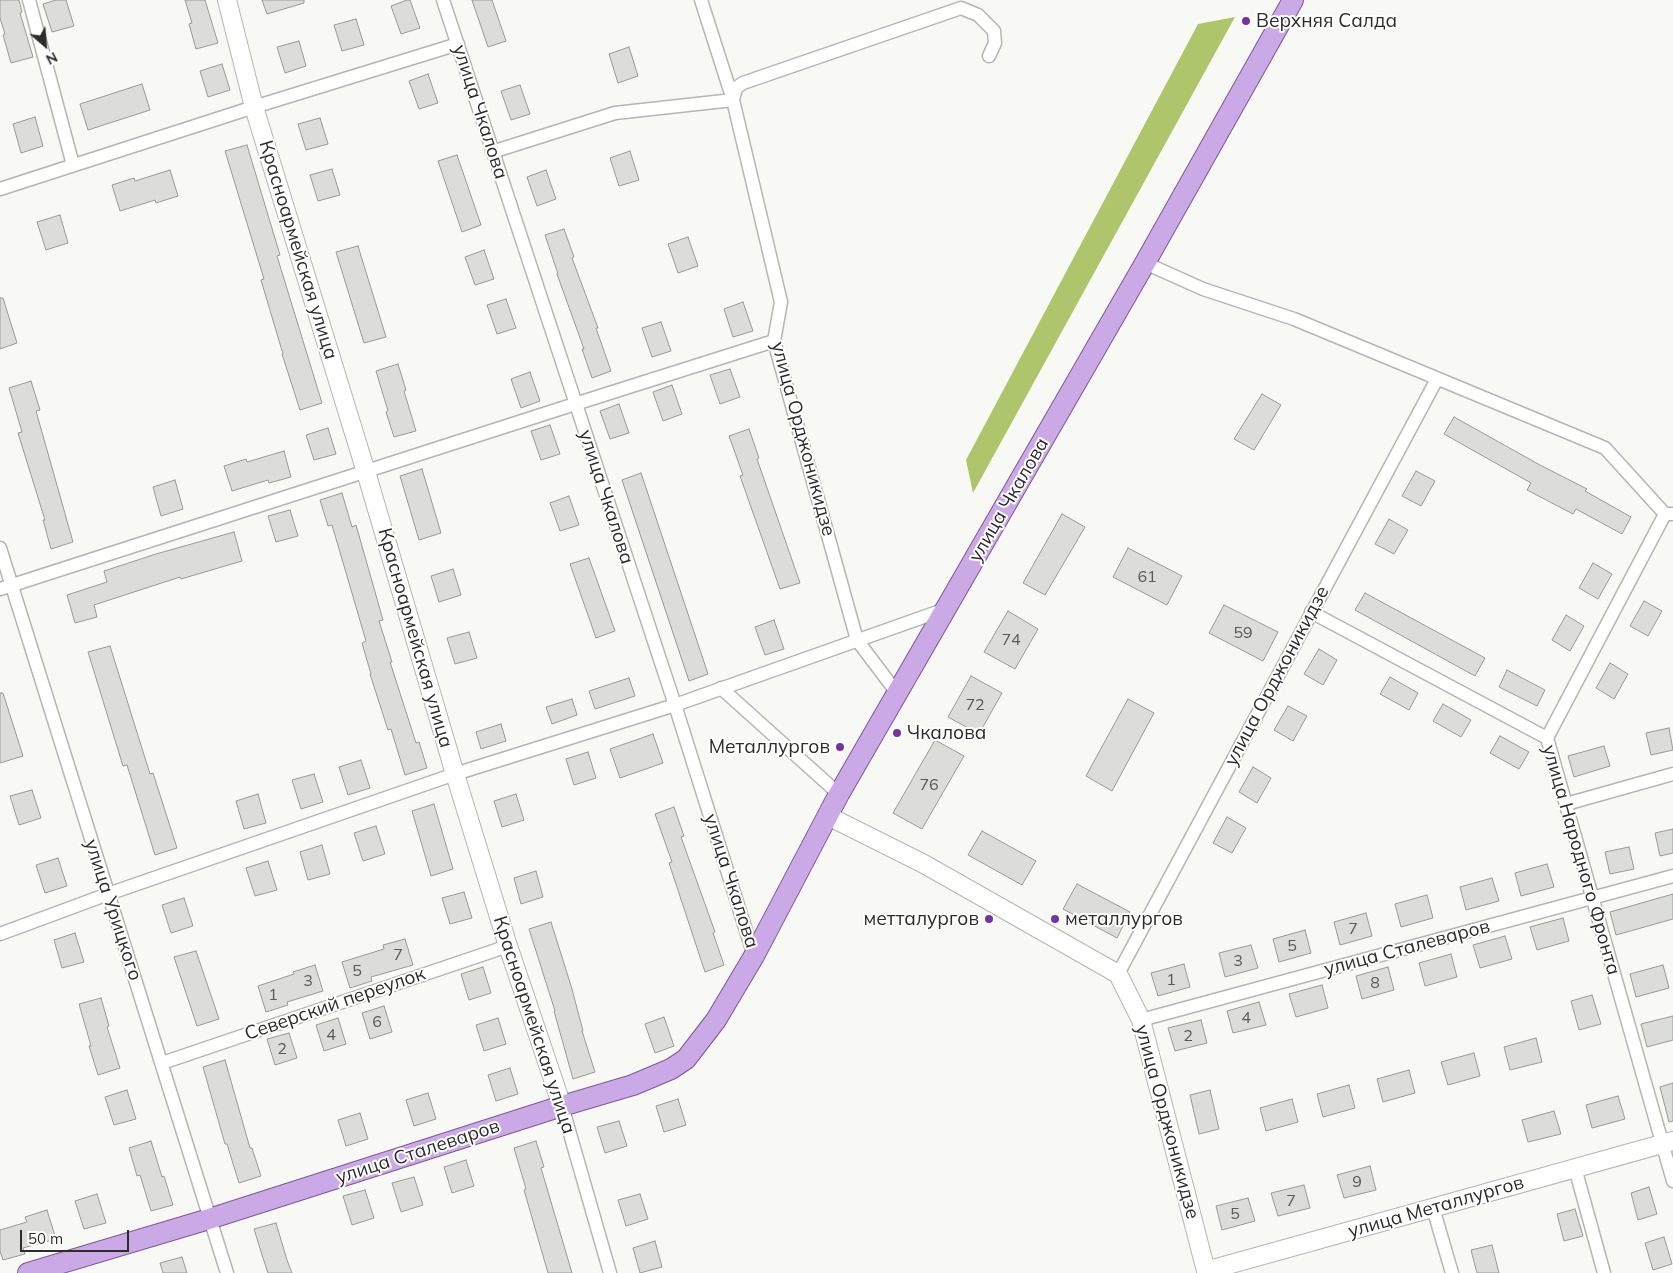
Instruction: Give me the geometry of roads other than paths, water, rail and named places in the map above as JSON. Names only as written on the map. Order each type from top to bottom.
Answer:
[{"type":"main road","name":"улица Чкалова","points":[[754,956],[840,794],[1216,138],[1293,0]]},
{"type":"main road","name":"улица Сталеваров","points":[[28,1273],[209,1219],[562,1106],[633,1086],[686,1060],[716,1020],[754,956]]},
{"type":"street","points":[[29,0],[73,166]]},
{"type":"street","name":"Красноармейская улица","points":[[227,0],[254,107],[508,946],[562,1106],[610,1273]]},
{"type":"street","name":"улица Чкалова","points":[[443,0],[574,404],[675,705],[754,956]]},
{"type":"street","name":"улица Орджоникидзе","points":[[701,0],[733,100],[782,302],[774,342],[857,640],[897,693]]},
{"type":"street","points":[[492,152],[615,114],[733,100],[736,88],[742,83],[961,8],[978,16],[994,31],[995,43],[989,56]]},
{"type":"street","points":[[0,189],[254,107],[458,44]]},
{"type":"street","points":[[1144,263],[1203,289],[1294,319],[1605,448],[1669,514],[1547,738]]},
{"type":"street","points":[[5,587],[574,404],[774,342]]},
{"type":"street","name":"улица Орджоникидзе","points":[[1204,1272],[1141,1020],[1118,974],[1437,379]]},
{"type":"street","name":"улица Урицкого","points":[[0,548],[5,587],[108,894],[227,1273]]},
{"type":"street","points":[[0,934],[108,894],[455,774],[675,705],[946,609]]},
{"type":"street","name":"улица Народного Фронта","points":[[1311,612],[1547,738],[1592,898],[1668,1142],[1673,1182]]},
{"type":"street","points":[[721,688],[840,794]]},
{"type":"street","points":[[1566,804],[1673,774]]},
{"type":"street","points":[[828,816],[924,864],[1118,974]]},
{"type":"street","name":"улица Сталеваров","points":[[1141,1020],[1673,876]]},
{"type":"street","name":"Северский переулок","points":[[162,1063],[508,946]]},
{"type":"street","name":"улица Металлургов","points":[[1204,1272],[1668,1142]]},
{"type":"street","points":[[1576,1168],[1604,1273]]},
{"type":"street","points":[[1433,1208],[1452,1273]]},
{"type":"place","name":"Верхняя Салда","points":[[1246,21]]},
{"type":"place","name":"Чкалова","points":[[897,733]]},
{"type":"place","name":"Металлургов","points":[[840,747]]},
{"type":"place","name":"метталургов","points":[[989,919]]},
{"type":"place","name":"металлургов","points":[[1055,919]]}]
